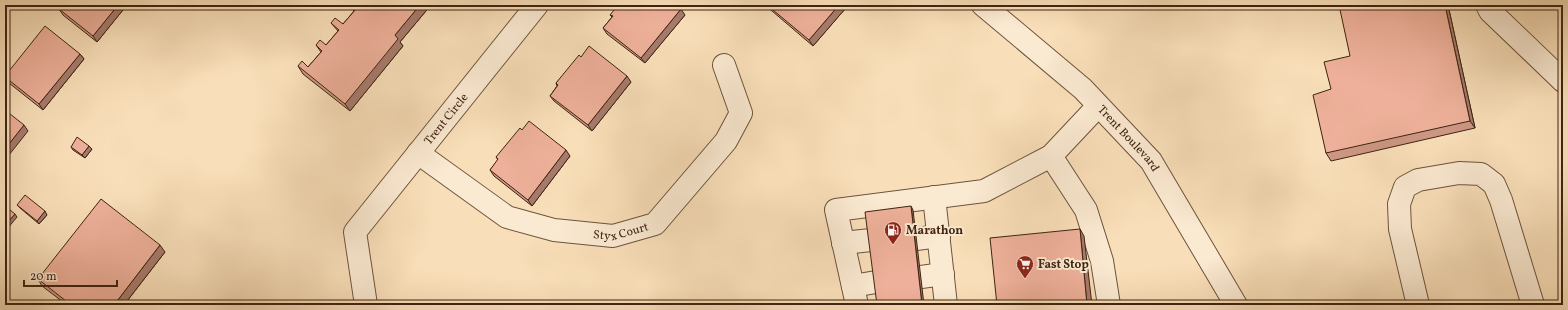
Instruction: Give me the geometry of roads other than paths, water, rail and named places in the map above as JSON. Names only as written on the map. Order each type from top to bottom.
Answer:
[{"type":"street","name":"Trent Circle","points":[[366,305],[354,232],[537,5]]},
{"type":"street","name":"Trent Boulevard","points":[[983,5],[1083,89],[1151,161],[1235,304]]},
{"type":"street","points":[[1487,5],[1490,11],[1563,81]]},
{"type":"street","name":"Styx Court","points":[[418,153],[507,217],[554,230],[613,236],[655,224],[726,141],[741,113],[724,65]]},
{"type":"street","points":[[876,282],[855,296],[836,210],[984,191],[1051,156],[1098,106]]},
{"type":"street","points":[[1051,156],[1086,210],[1102,260],[1110,305]]},
{"type":"street","points":[[1418,305],[1400,229],[1399,204],[1405,186],[1418,180],[1459,173],[1481,174],[1494,184],[1501,200],[1532,305]]},
{"type":"street","points":[[934,197],[946,305]]},
{"type":"street","points":[[916,239],[939,236]]},
{"type":"street","points":[[843,243],[871,240]]},
{"type":"street","points":[[921,277],[942,274]]},
{"type":"place","name":"Marathon","points":[[893,245]]},
{"type":"place","name":"Fast Stop","points":[[1025,279]]}]
